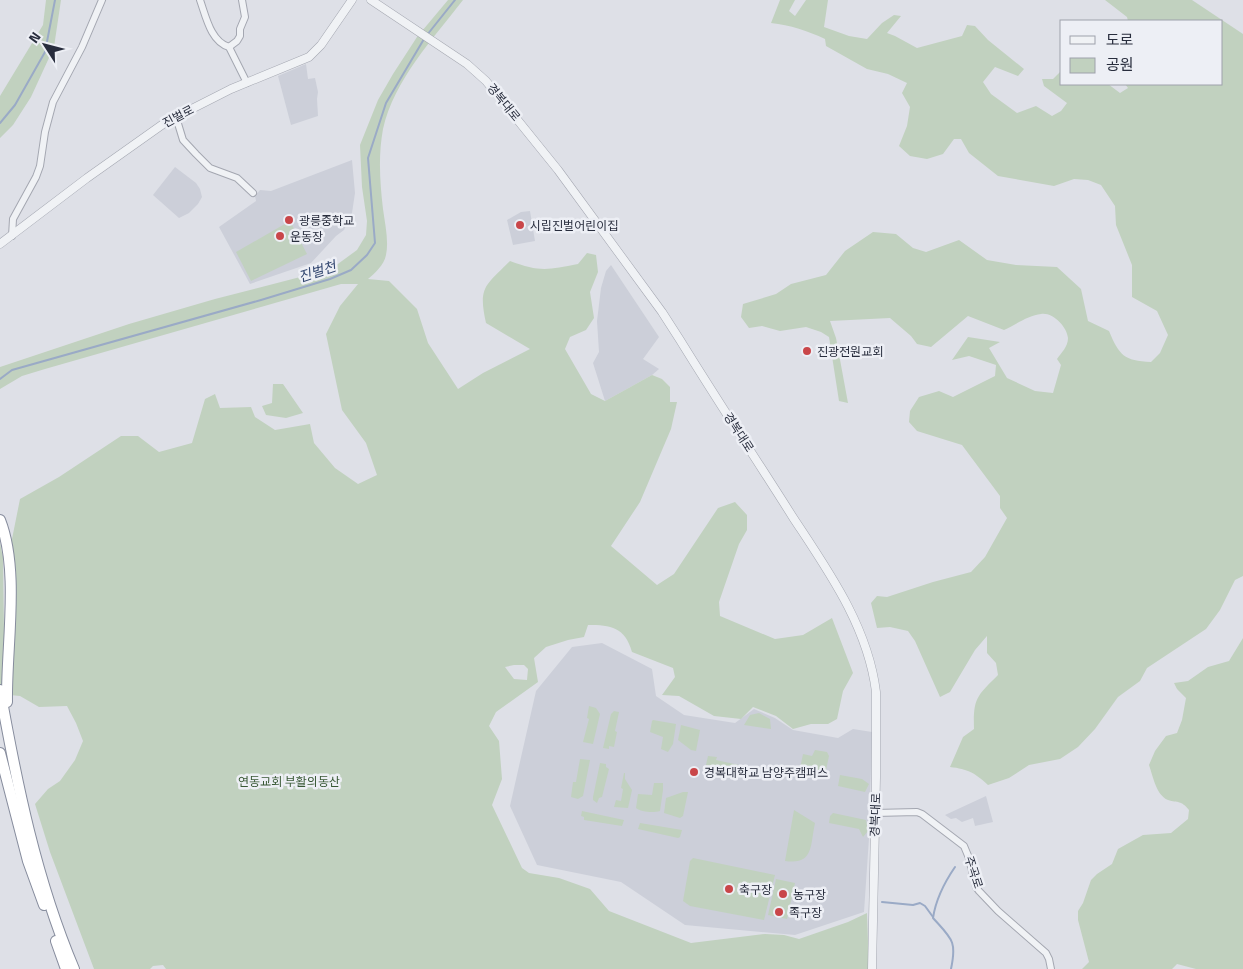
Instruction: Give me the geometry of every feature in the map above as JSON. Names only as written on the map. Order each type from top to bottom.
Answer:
[{"type":"highway","points":[[0,520],[10,562],[8,738]]},
{"type":"highway","points":[[0,690],[8,738],[36,860],[59,934],[74,969]]},
{"type":"highway","points":[[0,753],[28,861],[66,969]]},
{"type":"street","points":[[12,236],[13,219],[40,166],[48,118],[53,102],[82,47],[102,0]]},
{"type":"street","points":[[200,0],[215,37],[224,46],[230,47]]},
{"type":"street","points":[[230,47],[240,36],[240,29],[245,17],[242,0]]},
{"type":"street","name":"진벌로","points":[[1,243],[142,138],[176,117],[246,83],[302,61],[314,52],[352,0]]},
{"type":"street","name":"경복대로","points":[[371,0],[467,64],[486,81],[558,170],[656,304],[812,545],[852,614],[867,650],[876,692],[872,969]]},
{"type":"street","points":[[230,47],[246,83]]},
{"type":"street","points":[[176,117],[183,140],[210,168],[237,178],[253,194]]},
{"type":"street","name":"주곡로","points":[[875,813],[917,812],[964,846],[968,852],[976,887],[998,911],[1046,953],[1051,969]]},
{"type":"shaded area","points":[[306,64],[308,79],[315,78],[318,92],[318,116],[291,125],[278,76]]},
{"type":"shaded area","name":"광릉중학교","points":[[352,160],[355,193],[352,213],[344,230],[311,263],[250,284],[219,227],[256,201],[255,196],[260,190],[271,191]]},
{"type":"shaded area","points":[[175,167],[196,183],[202,197],[189,213],[179,218],[153,195]]},
{"type":"shaded area","name":"시립진벌어린이집","points":[[530,211],[535,241],[513,245],[507,220],[521,212]]},
{"type":"shaded area","points":[[611,265],[659,337],[643,359],[659,369],[652,375],[605,401],[593,363],[599,352],[597,321],[601,288],[606,271]]},
{"type":"shaded area","name":"경복대학교 남양주캠퍼스","points":[[602,643],[652,669],[656,696],[684,715],[735,723],[754,709],[775,718],[793,730],[838,738],[853,729],[872,732],[869,838],[864,912],[795,935],[685,925],[621,882],[537,865],[510,806],[536,691],[572,647]]},
{"type":"shaded area","points":[[986,796],[993,822],[975,826],[973,818],[962,822],[945,815]]},
{"type":"green space","points":[[46,0],[61,0],[54,47],[31,97],[13,125],[0,138],[0,96],[43,25]]},
{"type":"green space","name":"연동교회 부활의동산","points":[[448,0],[463,0],[427,45],[405,77],[388,111],[381,139],[380,159],[387,250],[385,259],[368,279],[389,281],[417,309],[428,343],[458,389],[483,373],[530,349],[486,323],[483,294],[489,282],[510,261],[529,267],[551,269],[578,264],[587,253],[596,255],[598,272],[590,292],[594,318],[586,330],[570,337],[565,349],[591,394],[605,401],[652,375],[662,379],[670,387],[670,402],[677,402],[671,429],[640,502],[611,546],[657,585],[674,574],[718,508],[735,502],[747,515],[747,530],[739,544],[719,602],[720,616],[775,639],[803,635],[832,618],[853,673],[843,691],[837,719],[828,724],[811,724],[793,729],[776,716],[753,707],[741,719],[714,716],[679,696],[662,695],[675,677],[673,668],[632,652],[621,632],[610,627],[588,625],[584,637],[546,647],[534,658],[538,682],[496,712],[489,726],[499,741],[502,779],[492,805],[522,868],[529,873],[559,878],[590,889],[609,911],[691,943],[765,934],[784,935],[799,939],[848,922],[867,913],[869,969],[166,969],[163,965],[153,966],[150,969],[94,969],[50,852],[35,804],[48,789],[60,781],[75,760],[83,741],[67,706],[39,707],[20,696],[0,694],[0,543],[3,558],[4,631],[8,631],[11,544],[20,499],[59,477],[121,436],[138,436],[159,452],[192,443],[205,399],[215,394],[220,408],[251,407],[255,417],[275,430],[310,424],[314,443],[335,468],[358,484],[377,475],[366,443],[342,410],[326,334],[340,306],[358,284],[341,284],[45,369],[22,376],[0,389],[0,367],[129,324],[215,299],[331,269],[357,250],[366,235],[367,221],[362,187],[360,145],[378,100],[417,37]],"holes":[[[524,665],[528,669],[527,680],[514,679],[505,667]]]},
{"type":"green space","points":[[780,0],[795,0],[789,11],[795,16],[806,0],[828,0],[824,27],[849,36],[867,39],[882,23],[894,15],[901,16],[887,33],[917,48],[962,36],[967,25],[975,26],[988,40],[1024,69],[1018,76],[995,67],[983,82],[991,94],[1017,113],[1036,106],[1052,116],[1061,111],[1067,103],[1044,86],[1042,79],[1053,79],[1060,72],[1060,85],[1109,85],[1120,93],[1128,88],[1126,85],[1223,85],[1223,21],[1243,34],[1243,576],[1235,580],[1220,610],[1206,629],[1147,668],[1140,681],[1118,697],[1095,729],[1078,747],[1060,759],[1029,765],[1009,778],[988,785],[971,772],[950,767],[963,737],[974,729],[974,710],[978,698],[998,675],[996,663],[987,653],[987,636],[975,650],[950,692],[940,697],[915,641],[908,631],[890,627],[877,628],[871,603],[877,596],[887,597],[971,572],[985,557],[1007,518],[1000,508],[1000,496],[962,445],[917,431],[909,422],[910,411],[919,397],[939,391],[953,397],[995,376],[996,365],[969,356],[952,360],[968,337],[1000,342],[989,348],[1007,378],[1035,391],[1053,393],[1061,365],[1057,359],[1068,341],[1065,329],[1059,321],[1046,314],[1032,316],[1004,330],[968,316],[931,347],[917,344],[911,336],[890,318],[830,321],[836,338],[848,403],[839,401],[829,337],[806,327],[780,331],[762,326],[749,328],[741,317],[743,304],[776,294],[791,284],[826,275],[845,251],[873,232],[896,234],[913,248],[926,252],[959,240],[987,260],[1016,265],[1057,267],[1081,289],[1088,321],[1109,331],[1116,346],[1128,358],[1151,362],[1160,353],[1168,335],[1157,311],[1132,297],[1132,265],[1116,225],[1115,206],[1101,185],[1088,180],[1074,179],[1054,186],[998,176],[969,153],[961,139],[954,139],[943,154],[927,159],[910,156],[899,146],[907,126],[910,107],[902,93],[907,83],[888,74],[867,69],[826,46],[825,39],[819,36],[792,27],[771,23]]},
{"type":"green space","points":[[1105,0],[1192,0],[1222,20],[1128,20],[1127,17]]},
{"type":"green space","name":"운동장","points":[[290,221],[307,254],[251,281],[236,252]]},
{"type":"green space","points":[[273,384],[283,384],[303,413],[286,418],[266,415],[262,406],[272,403]]},
{"type":"green space","points":[[1243,638],[1243,969],[1196,969],[1177,964],[1172,969],[1082,969],[1089,962],[1078,920],[1078,911],[1083,903],[1091,880],[1112,864],[1118,849],[1143,835],[1171,833],[1188,819],[1189,810],[1184,805],[1168,800],[1161,794],[1149,765],[1155,751],[1166,736],[1177,733],[1182,720],[1186,698],[1174,683],[1188,681],[1208,667],[1229,661]]},
{"type":"green space","points":[[589,706],[596,708],[600,714],[593,744],[583,742],[589,719],[587,718]]},
{"type":"green space","points":[[614,711],[619,712],[614,747],[609,746],[609,749],[603,748],[611,714]]},
{"type":"green space","points":[[759,713],[770,719],[771,729],[744,725],[750,715]]},
{"type":"green space","points":[[653,720],[676,724],[673,744],[668,752],[661,749],[663,737],[650,732]]},
{"type":"green space","points":[[681,725],[700,730],[696,751],[691,750],[678,740]]},
{"type":"green space","points":[[815,750],[827,752],[829,756],[826,770],[799,773],[803,754],[812,756]]},
{"type":"green space","points":[[708,756],[717,757],[716,760],[748,767],[747,774],[706,765]]},
{"type":"green space","points":[[580,759],[590,760],[583,796],[578,799],[571,797],[573,782],[576,782]]},
{"type":"green space","points":[[600,763],[606,764],[606,767],[609,769],[602,797],[599,798],[597,803],[593,800],[593,797]]},
{"type":"green space","points":[[624,773],[625,779],[632,790],[628,808],[614,807],[616,800],[621,801]]},
{"type":"green space","points":[[840,775],[862,779],[869,784],[865,792],[838,786]]},
{"type":"green space","points":[[654,783],[663,783],[660,811],[647,812],[636,808],[638,794],[652,795]]},
{"type":"green space","points":[[688,792],[683,816],[680,818],[664,813],[666,798]]},
{"type":"green space","points":[[794,810],[815,823],[811,846],[806,857],[801,860],[785,861]]},
{"type":"green space","points":[[582,811],[624,820],[622,826],[584,820],[584,817],[581,816]]},
{"type":"green space","points":[[833,813],[866,820],[868,831],[863,837],[859,829],[829,823],[830,816]]},
{"type":"green space","points":[[640,823],[682,830],[678,838],[638,829]]},
{"type":"green space","name":"축구장","points":[[693,858],[775,875],[764,920],[690,906],[683,901],[690,861]]},
{"type":"green space","name":"농구장","points":[[776,879],[795,883],[787,919],[768,915]]},
{"type":"waterway","points":[[0,123],[15,105],[45,52],[55,0]]},
{"type":"waterway","name":"진벌천","points":[[427,35],[455,0]]},
{"type":"waterway","name":"진벌천","points":[[0,379],[12,370],[261,300],[330,279],[351,270],[367,255],[375,243],[368,158],[386,103],[424,39]]},
{"type":"waterway","points":[[951,969],[953,946],[949,936],[933,918],[941,891],[955,867]]},
{"type":"waterway","points":[[882,902],[913,905],[920,903],[925,906],[933,917]]},
{"type":"place","name":"광릉중학교","points":[[289,220]]},
{"type":"place","name":"시립진벌어린이집","points":[[520,225]]},
{"type":"place","name":"운동장","points":[[280,236]]},
{"type":"place","name":"진광전원교회","points":[[807,351]]},
{"type":"place","name":"경복대학교 남양주캠퍼스","points":[[694,772]]},
{"type":"place","name":"축구장","points":[[729,889]]},
{"type":"place","name":"농구장","points":[[783,894]]},
{"type":"place","name":"족구장","points":[[779,912]]}]
